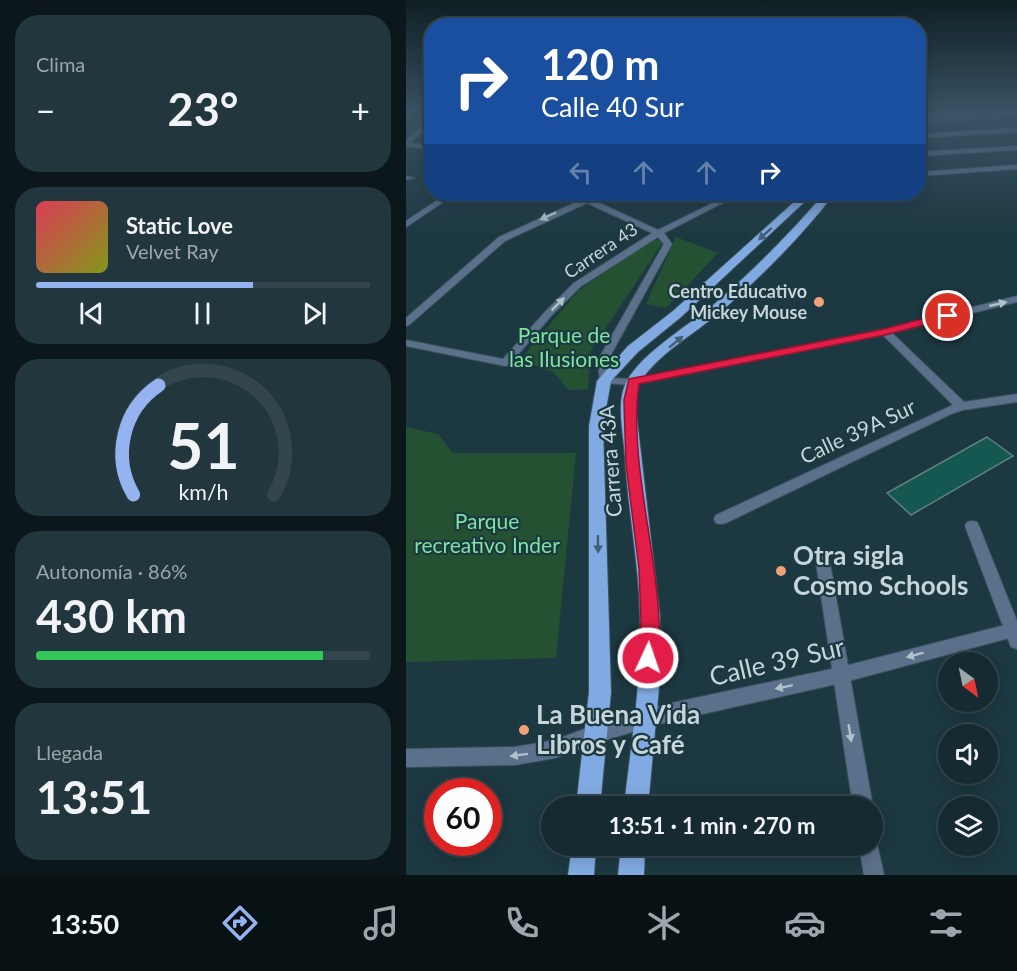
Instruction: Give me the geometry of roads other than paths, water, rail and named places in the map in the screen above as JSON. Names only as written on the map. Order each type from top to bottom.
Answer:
[{"type":"main road","name":"Carrera 43A","points":[[589,796],[600,692],[596,426],[604,381],[633,349],[677,314],[800,201]]},
{"type":"main road","name":"Carrera 43A","points":[[637,796],[650,620],[647,568],[634,465],[630,400],[633,382],[652,361],[721,305],[757,272],[823,201]]},
{"type":"main road","points":[[581,875],[583,856]]},
{"type":"main road","points":[[631,875],[632,856]]},
{"type":"street","points":[[926,173],[1016,167]]},
{"type":"street","points":[[406,225],[441,201]]},
{"type":"street","points":[[406,323],[502,239],[584,201]]},
{"type":"street","points":[[588,201],[658,233]]},
{"type":"street","name":"Carrera 43","points":[[406,343],[505,363],[577,285],[658,233],[722,201]]},
{"type":"street","name":"Carrera 43A","points":[[604,381],[603,360],[668,244],[665,238],[658,233]]},
{"type":"street","points":[[604,381],[633,382],[885,332],[1016,299]]},
{"type":"street","points":[[885,332],[961,406]]},
{"type":"street","name":"Calle 39A Sur","points":[[721,519],[961,406],[1016,398]]},
{"type":"street","points":[[972,526],[1015,633]]},
{"type":"street","points":[[823,564],[861,796]]},
{"type":"street","name":"Calle 39 Sur","points":[[406,758],[515,756],[555,749],[595,734],[644,720],[1015,633]]},
{"type":"street","points":[[871,856],[874,875]]},
{"type":"place","name":"Centro Educativo Mickey Mouse","points":[[819,302]]},
{"type":"place","name":"Otra sigla Cosmo Schools","points":[[781,571]]},
{"type":"place","name":"La Buena Vida Libros y Café","points":[[524,730]]},
{"type":"park label","name":"Parque de las Ilusiones","points":[[564,348]]},
{"type":"park label","name":"Parque recreativo Inder","points":[[487,534]]}]
